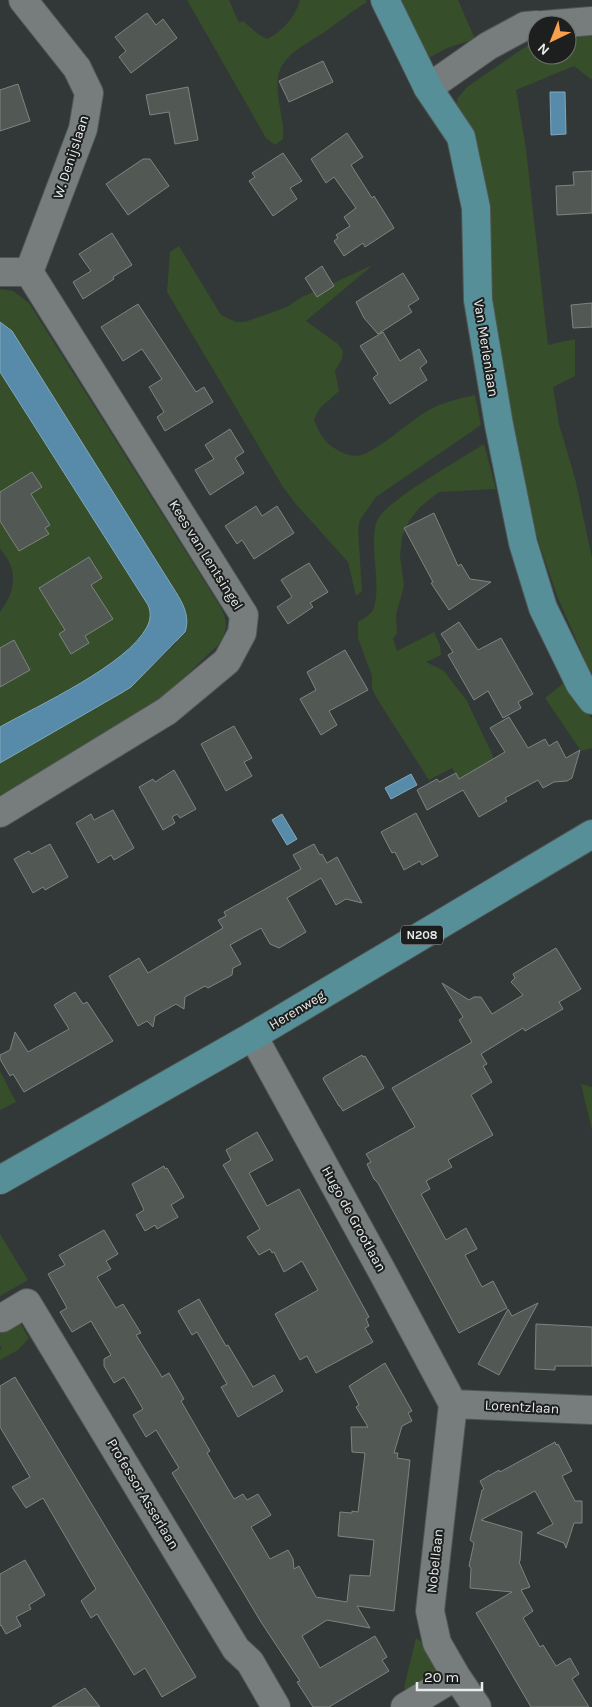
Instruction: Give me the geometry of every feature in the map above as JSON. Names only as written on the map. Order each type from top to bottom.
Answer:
[{"type":"main road","name":"Van Merlenlaan","points":[[385,0],[428,88],[461,137],[476,208],[478,300],[499,425],[523,543],[543,608],[580,684],[592,700]]},
{"type":"main road","name":"Herenweg","points":[[0,1180],[253,1036],[592,834]]},
{"type":"street","name":"W. Denijslaan","points":[[23,0],[78,68],[89,93],[83,129],[30,272]]},
{"type":"street","points":[[577,22],[592,21]]},
{"type":"street","points":[[428,88],[488,46],[527,26]]},
{"type":"street","points":[[0,272],[30,272]]},
{"type":"street","name":"Kees van Lentsingel","points":[[0,813],[167,711],[227,662],[242,633],[244,615],[30,272]]},
{"type":"street","name":"Hugo de Grootlaan","points":[[253,1036],[384,1273],[453,1404]]},
{"type":"street","name":"Professor Asserlaan","points":[[2,1318],[27,1303],[231,1641],[236,1649],[250,1662],[276,1707]]},
{"type":"street","name":"Lorentzlaan","points":[[453,1404],[592,1410]]},
{"type":"street","name":"Nobellaan","points":[[453,1404],[430,1611],[437,1643],[477,1707]]},
{"type":"street","points":[[406,1707],[456,1676]]},
{"type":"green space","points":[[187,0],[229,0],[239,23],[243,21],[267,39],[288,23],[300,0],[366,0],[367,2],[297,50],[284,62],[277,85],[283,124],[283,139],[275,145],[266,138]]},
{"type":"green space","points":[[394,0],[458,0],[475,39],[447,48],[427,59]]},
{"type":"green space","points":[[592,36],[592,80],[574,66],[516,90],[526,149],[548,345],[575,339],[575,376],[553,387],[559,424],[575,478],[592,558],[592,676],[558,598],[523,489],[457,111],[457,99],[467,87],[527,46],[527,65],[577,65],[577,37]]},
{"type":"green space","points":[[179,246],[221,315],[236,322],[245,322],[287,307],[302,297],[373,265],[306,321],[338,344],[343,351],[342,359],[335,371],[339,391],[320,408],[314,419],[325,440],[342,452],[354,456],[368,452],[430,410],[449,402],[475,395],[481,425],[376,497],[360,520],[358,529],[362,591],[356,596],[348,562],[283,487],[167,292],[170,252]]},
{"type":"green space","points":[[0,289],[13,291],[29,303],[220,606],[226,625],[219,644],[151,709],[0,799],[0,763],[131,687],[176,643],[185,609],[12,331],[0,322]]},
{"type":"green space","points":[[0,372],[148,605],[150,616],[147,627],[121,656],[102,670],[58,696],[0,727],[0,612],[12,588],[13,572],[0,549]]},
{"type":"green space","points":[[484,444],[496,489],[439,492],[420,507],[409,521],[402,537],[400,555],[404,586],[396,615],[397,633],[393,639],[397,651],[434,632],[440,645],[441,655],[426,662],[444,671],[467,701],[492,754],[495,767],[467,793],[452,768],[429,780],[376,697],[372,688],[372,676],[358,638],[358,622],[372,612],[376,600],[374,539],[378,519],[395,501]]},
{"type":"green space","points":[[565,682],[592,719],[592,748],[581,751],[545,698]]},
{"type":"green space","points":[[0,1071],[16,1102],[0,1110]]},
{"type":"green space","points":[[581,1084],[592,1087],[592,1130]]},
{"type":"green space","points":[[0,1234],[28,1280],[0,1296]]},
{"type":"green space","points":[[20,1323],[29,1338],[18,1350],[0,1360],[0,1350],[2,1348],[0,1345],[0,1333]]},
{"type":"green space","points":[[416,1638],[423,1643],[440,1675],[412,1697],[404,1688]]},
{"type":"water","points":[[550,92],[565,92],[566,134],[551,135]]},
{"type":"water","points":[[0,322],[12,331],[182,602],[187,626],[185,632],[131,687],[0,763],[0,727],[81,683],[121,656],[137,641],[147,627],[150,610],[0,372]]},
{"type":"water","points":[[411,774],[417,785],[391,799],[385,788]]},
{"type":"water","points":[[282,814],[297,839],[287,845],[272,820]]},
{"type":"building","points":[[147,13],[156,25],[163,19],[177,38],[131,73],[119,57],[126,51],[115,37]]},
{"type":"building","points":[[323,61],[333,82],[289,102],[279,81]]},
{"type":"building","points":[[18,84],[30,121],[0,131],[0,90]]},
{"type":"building","points":[[188,87],[198,140],[175,144],[169,112],[150,115],[146,95]]},
{"type":"building","points":[[347,133],[363,157],[351,165],[372,198],[374,196],[394,228],[365,247],[363,243],[344,256],[334,241],[338,238],[336,235],[350,226],[344,217],[356,208],[334,177],[326,183],[311,159]]},
{"type":"building","points":[[283,153],[302,181],[290,188],[297,199],[273,216],[249,181],[255,177],[252,173]]},
{"type":"building","points":[[143,159],[150,159],[169,186],[128,215],[106,184]]},
{"type":"building","points":[[592,171],[592,213],[557,215],[556,186],[574,185],[573,172]]},
{"type":"building","points":[[112,233],[132,265],[83,299],[73,282],[91,271],[79,254]]},
{"type":"building","points":[[322,266],[334,286],[317,297],[305,278]]},
{"type":"building","points":[[403,273],[419,299],[408,306],[412,312],[378,334],[364,318],[356,302]]},
{"type":"building","points":[[592,303],[592,327],[573,328],[571,305]]},
{"type":"building","points":[[138,304],[196,392],[204,387],[213,402],[165,431],[157,417],[164,412],[149,387],[162,379],[142,349],[123,361],[101,327]]},
{"type":"building","points":[[383,332],[400,361],[419,349],[427,362],[420,368],[427,380],[390,404],[373,378],[378,374],[360,346]]},
{"type":"building","points":[[230,429],[244,452],[235,458],[244,473],[210,495],[195,470],[214,459],[205,445]]},
{"type":"building","points":[[32,472],[42,487],[31,494],[50,525],[45,528],[49,534],[19,551],[0,521],[0,492]]},
{"type":"building","points":[[256,506],[262,516],[277,506],[294,533],[254,559],[242,540],[237,544],[225,526]]},
{"type":"building","points":[[434,513],[458,566],[461,564],[470,579],[491,582],[449,610],[431,583],[433,582],[404,528]]},
{"type":"building","points":[[89,557],[102,578],[91,585],[113,619],[85,636],[89,643],[71,654],[59,634],[65,630],[39,588]]},
{"type":"building","points":[[309,563],[328,592],[310,603],[313,607],[288,624],[277,607],[292,597],[281,580]]},
{"type":"building","points":[[459,622],[478,650],[501,638],[533,694],[518,702],[521,708],[503,718],[488,691],[474,700],[448,655],[453,652],[441,634]]},
{"type":"building","points":[[14,640],[30,670],[0,687],[0,648]]},
{"type":"building","points":[[345,650],[368,690],[329,711],[337,725],[321,735],[300,699],[316,690],[307,672]]},
{"type":"building","points":[[509,717],[528,748],[545,739],[549,746],[557,741],[566,758],[580,750],[572,778],[567,781],[554,782],[543,788],[538,780],[505,798],[507,801],[479,817],[463,790],[427,810],[417,790],[437,779],[439,782],[456,773],[459,779],[505,752],[490,728]]},
{"type":"building","points":[[234,726],[252,758],[244,762],[252,776],[226,791],[201,744]]},
{"type":"building","points":[[174,770],[196,809],[180,818],[177,814],[172,817],[175,823],[163,830],[139,787],[153,779],[155,782]]},
{"type":"building","points":[[113,810],[134,848],[114,860],[111,855],[98,863],[76,823],[91,814],[94,820]]},
{"type":"building","points":[[416,813],[438,856],[422,865],[420,861],[404,870],[395,852],[392,853],[381,832]]},
{"type":"building","points":[[50,844],[68,877],[45,890],[43,887],[33,893],[14,859],[29,851],[31,854]]},
{"type":"building","points":[[314,844],[327,863],[337,857],[362,903],[346,899],[336,905],[321,878],[287,898],[306,932],[279,948],[270,944],[261,928],[230,945],[241,964],[233,968],[232,975],[208,988],[205,986],[185,997],[184,1009],[176,1004],[155,1016],[153,1027],[147,1021],[138,1026],[109,976],[139,958],[148,973],[223,928],[218,920],[226,916],[224,912],[301,869],[293,855]]},
{"type":"building","points":[[556,948],[581,989],[559,1002],[563,1009],[525,1031],[523,1028],[481,1054],[487,1064],[483,1066],[492,1082],[471,1095],[493,1135],[448,1160],[452,1167],[426,1181],[430,1189],[421,1194],[446,1240],[466,1228],[477,1249],[465,1255],[482,1287],[493,1281],[507,1308],[459,1333],[378,1183],[374,1179],[367,1164],[371,1162],[366,1154],[415,1127],[392,1088],[472,1042],[459,1020],[463,1017],[442,983],[469,1000],[474,997],[481,997],[492,1014],[523,995],[511,982],[515,978],[513,974]]},
{"type":"building","points":[[75,992],[83,1004],[87,1002],[113,1041],[24,1092],[13,1074],[10,1076],[0,1059],[0,1055],[10,1050],[15,1032],[28,1052],[69,1029],[54,1005]]},
{"type":"building","points":[[362,1055],[363,1057],[365,1056],[384,1088],[343,1111],[323,1079]]},
{"type":"building","points":[[257,1132],[273,1160],[249,1173],[267,1206],[299,1189],[369,1317],[366,1319],[369,1326],[365,1328],[373,1342],[316,1373],[307,1356],[300,1360],[275,1314],[318,1290],[302,1261],[284,1272],[274,1252],[272,1253],[270,1249],[259,1255],[247,1237],[260,1229],[223,1165],[231,1160],[226,1150]]},
{"type":"building","points":[[164,1166],[184,1197],[171,1205],[178,1217],[157,1229],[155,1225],[145,1231],[136,1215],[144,1210],[132,1184]]},
{"type":"building","points":[[104,1230],[118,1254],[106,1261],[111,1269],[97,1277],[116,1308],[123,1304],[141,1333],[136,1335],[162,1377],[169,1373],[184,1399],[181,1401],[210,1451],[207,1453],[234,1499],[243,1494],[247,1500],[258,1494],[271,1515],[251,1527],[270,1559],[288,1550],[293,1559],[294,1569],[299,1566],[316,1597],[347,1602],[350,1575],[370,1576],[374,1540],[338,1536],[340,1512],[358,1512],[365,1453],[352,1452],[351,1427],[368,1427],[356,1407],[359,1405],[349,1386],[385,1363],[412,1411],[408,1413],[412,1421],[402,1426],[394,1453],[398,1453],[397,1458],[410,1460],[394,1611],[357,1606],[370,1628],[327,1620],[302,1636],[320,1668],[375,1636],[387,1657],[382,1660],[389,1671],[329,1707],[313,1707],[297,1682],[300,1681],[261,1622],[172,1473],[179,1468],[156,1430],[146,1437],[133,1415],[143,1409],[124,1377],[114,1383],[104,1366],[104,1359],[111,1355],[91,1321],[72,1332],[60,1312],[67,1308],[48,1274],[65,1265],[59,1255]]},
{"type":"building","points":[[199,1299],[226,1346],[228,1345],[253,1387],[274,1375],[283,1391],[238,1417],[221,1387],[227,1384],[197,1332],[192,1335],[178,1311]]},
{"type":"building","points":[[538,1303],[499,1375],[478,1364],[508,1309],[512,1316]]},
{"type":"building","points":[[536,1324],[592,1327],[592,1366],[555,1366],[555,1370],[535,1369]]},
{"type":"building","points":[[15,1377],[196,1677],[162,1697],[145,1668],[134,1675],[97,1614],[91,1618],[81,1601],[96,1589],[43,1498],[26,1508],[12,1487],[30,1477],[0,1427],[0,1386]]},
{"type":"building","points":[[555,1442],[556,1445],[558,1444],[572,1471],[562,1476],[575,1501],[582,1501],[582,1523],[574,1523],[566,1548],[564,1543],[537,1533],[553,1524],[535,1491],[481,1520],[522,1532],[519,1562],[530,1587],[521,1590],[533,1611],[523,1618],[540,1647],[543,1645],[556,1666],[570,1658],[579,1674],[572,1679],[589,1707],[531,1707],[476,1613],[512,1592],[470,1588],[471,1568],[469,1566],[474,1543],[470,1540],[482,1490],[484,1489],[480,1481]]},
{"type":"building","points":[[25,1560],[45,1595],[29,1605],[31,1609],[16,1617],[21,1626],[6,1634],[0,1626],[0,1574]]},
{"type":"building","points":[[85,1688],[100,1707],[52,1707]]}]
